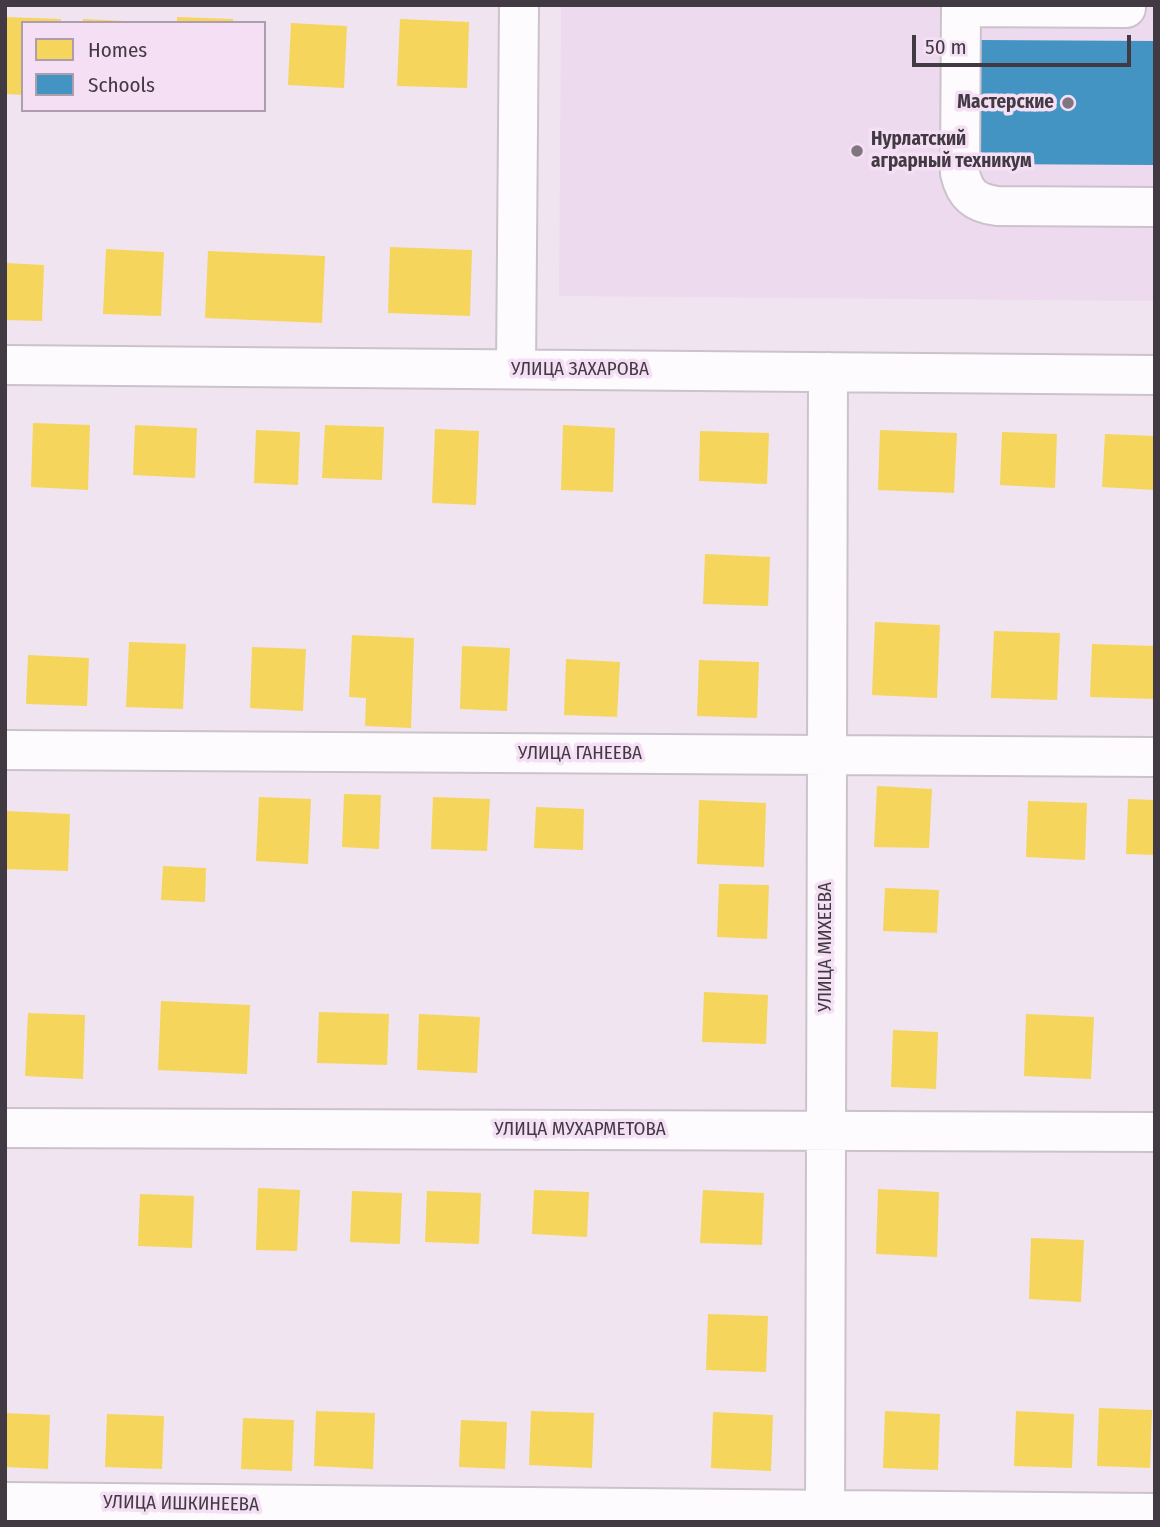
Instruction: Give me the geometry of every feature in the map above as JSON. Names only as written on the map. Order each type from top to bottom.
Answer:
[{"type":"street","points":[[516,369],[519,5]]},
{"type":"street","points":[[1136,7],[961,6],[960,173],[967,192],[984,204],[1155,207]]},
{"type":"street","name":"УЛИЦА ЗАХАРОВА","points":[[5,365],[1155,375]]},
{"type":"street","name":"УЛИЦА МИХЕЕВА","points":[[825,1516],[828,372]]},
{"type":"street","name":"УЛИЦА ГАНЕЕВА","points":[[5,750],[1155,757]]},
{"type":"street","name":"УЛИЦА МУХАРМЕТОВА","points":[[5,1128],[1155,1132]]},
{"type":"street","name":"УЛИЦА ИШКИНЕЕВА","points":[[5,1502],[825,1516],[1155,1513]]},
{"type":"shaded area","name":"Нурлатский аграрный техникум","points":[[561,5],[1155,5],[1155,301],[559,296]]},
{"type":"building: Homes","points":[[5,17],[61,19],[21,21],[21,95],[5,94]]},
{"type":"building: Homes","points":[[177,17],[233,19],[233,21],[177,21]]},
{"type":"building: Homes","points":[[83,19],[126,21],[83,21]]},
{"type":"building: Homes","points":[[400,19],[469,22],[467,88],[397,86]]},
{"type":"building: Homes","points":[[291,23],[347,26],[344,88],[288,85]]},
{"type":"building: Homes","points":[[390,247],[472,250],[470,316],[388,313]]},
{"type":"building: Homes","points":[[106,249],[164,252],[161,316],[103,314]]},
{"type":"building: Homes","points":[[208,251],[325,256],[322,323],[205,318]]},
{"type":"building: Homes","points":[[6,263],[44,265],[42,321],[5,320]]},
{"type":"building: Homes","points":[[33,423],[90,425],[88,490],[31,487]]},
{"type":"building: Homes","points":[[135,425],[197,428],[195,478],[133,475]]},
{"type":"building: Homes","points":[[325,425],[384,427],[382,480],[322,478]]},
{"type":"building: Homes","points":[[563,425],[615,428],[613,492],[561,490]]},
{"type":"building: Homes","points":[[435,429],[479,431],[476,505],[432,503]]},
{"type":"building: Homes","points":[[256,430],[300,432],[298,485],[254,483]]},
{"type":"building: Homes","points":[[880,430],[957,433],[954,493],[878,490]]},
{"type":"building: Homes","points":[[700,431],[769,433],[767,484],[699,481]]},
{"type":"building: Homes","points":[[1002,432],[1057,434],[1055,488],[1000,485]]},
{"type":"building: Homes","points":[[1105,434],[1155,436],[1155,490],[1102,487]]},
{"type":"building: Homes","points":[[705,554],[770,557],[768,606],[703,604]]},
{"type":"building: Homes","points":[[875,622],[940,625],[937,698],[872,695]]},
{"type":"building: Homes","points":[[994,631],[1060,633],[1057,700],[991,698]]},
{"type":"building: Homes","points":[[352,635],[414,638],[411,728],[365,726],[366,698],[349,697]]},
{"type":"building: Homes","points":[[129,642],[186,644],[183,709],[126,707]]},
{"type":"building: Homes","points":[[1092,644],[1155,646],[1155,699],[1090,697]]},
{"type":"building: Homes","points":[[462,646],[510,648],[507,711],[460,709]]},
{"type":"building: Homes","points":[[252,647],[306,649],[303,711],[250,708]]},
{"type":"building: Homes","points":[[28,655],[89,658],[87,706],[26,704]]},
{"type":"building: Homes","points":[[566,659],[620,662],[617,717],[564,715]]},
{"type":"building: Homes","points":[[699,660],[759,662],[757,718],[697,716]]},
{"type":"building: Homes","points":[[877,786],[932,789],[929,848],[874,847]]},
{"type":"building: Homes","points":[[344,794],[381,795],[379,849],[342,847]]},
{"type":"building: Homes","points":[[259,797],[311,799],[308,864],[256,861]]},
{"type":"building: Homes","points":[[433,797],[490,799],[487,851],[431,849]]},
{"type":"building: Homes","points":[[1128,799],[1155,800],[1155,855],[1126,854]]},
{"type":"building: Homes","points":[[699,800],[766,803],[764,867],[697,864]]},
{"type":"building: Homes","points":[[1028,801],[1087,803],[1085,860],[1026,857]]},
{"type":"building: Homes","points":[[536,807],[584,809],[583,850],[534,848]]},
{"type":"building: Homes","points":[[5,811],[70,814],[68,871],[5,869]]},
{"type":"building: Homes","points":[[163,866],[206,868],[205,902],[161,900]]},
{"type":"building: Homes","points":[[719,884],[769,885],[767,939],[717,937]]},
{"type":"building: Homes","points":[[885,888],[939,890],[937,933],[883,931]]},
{"type":"building: Homes","points":[[704,992],[768,995],[766,1044],[702,1042]]},
{"type":"building: Homes","points":[[161,1001],[250,1005],[247,1074],[158,1070]]},
{"type":"building: Homes","points":[[319,1012],[389,1014],[387,1065],[317,1063]]},
{"type":"building: Homes","points":[[28,1013],[85,1015],[83,1079],[25,1076]]},
{"type":"building: Homes","points":[[419,1014],[480,1017],[477,1073],[417,1070]]},
{"type":"building: Homes","points":[[1026,1014],[1094,1017],[1091,1079],[1024,1076]]},
{"type":"building: Homes","points":[[893,1030],[938,1032],[936,1089],[891,1087]]},
{"type":"building: Homes","points":[[258,1188],[300,1190],[297,1251],[256,1250]]},
{"type":"building: Homes","points":[[878,1189],[939,1192],[937,1257],[876,1254]]},
{"type":"building: Homes","points":[[534,1190],[589,1192],[587,1237],[532,1234]]},
{"type":"building: Homes","points":[[703,1190],[764,1193],[762,1245],[700,1243]]},
{"type":"building: Homes","points":[[352,1191],[402,1193],[400,1244],[350,1242]]},
{"type":"building: Homes","points":[[427,1191],[481,1193],[479,1244],[425,1242]]},
{"type":"building: Homes","points":[[140,1194],[194,1196],[192,1248],[138,1246]]},
{"type":"building: Homes","points":[[1031,1238],[1084,1240],[1081,1302],[1029,1299]]},
{"type":"building: Homes","points":[[708,1314],[768,1316],[766,1372],[706,1370]]},
{"type":"building: Homes","points":[[1099,1408],[1152,1410],[1150,1468],[1097,1466]]},
{"type":"building: Homes","points":[[316,1411],[375,1413],[373,1469],[314,1466]]},
{"type":"building: Homes","points":[[531,1411],[594,1413],[592,1468],[529,1465]]},
{"type":"building: Homes","points":[[885,1411],[940,1414],[938,1470],[883,1468]]},
{"type":"building: Homes","points":[[1016,1411],[1074,1414],[1072,1468],[1014,1466]]},
{"type":"building: Homes","points":[[713,1412],[773,1415],[771,1471],[711,1468]]},
{"type":"building: Homes","points":[[5,1413],[50,1415],[48,1469],[5,1467]]},
{"type":"building: Homes","points":[[107,1414],[164,1416],[162,1469],[105,1467]]},
{"type":"building: Homes","points":[[243,1418],[294,1420],[292,1471],[241,1469]]},
{"type":"building: Homes","points":[[461,1420],[507,1422],[505,1469],[459,1467]]},
{"type":"building: Schools","name":"Мастерские","points":[[981,40],[1155,41],[1155,165],[980,164]]},
{"type":"place","name":"Мастерские","points":[[1068,103]]},
{"type":"place","name":"Нурлатский аграрный техникум","points":[[857,151]]}]
